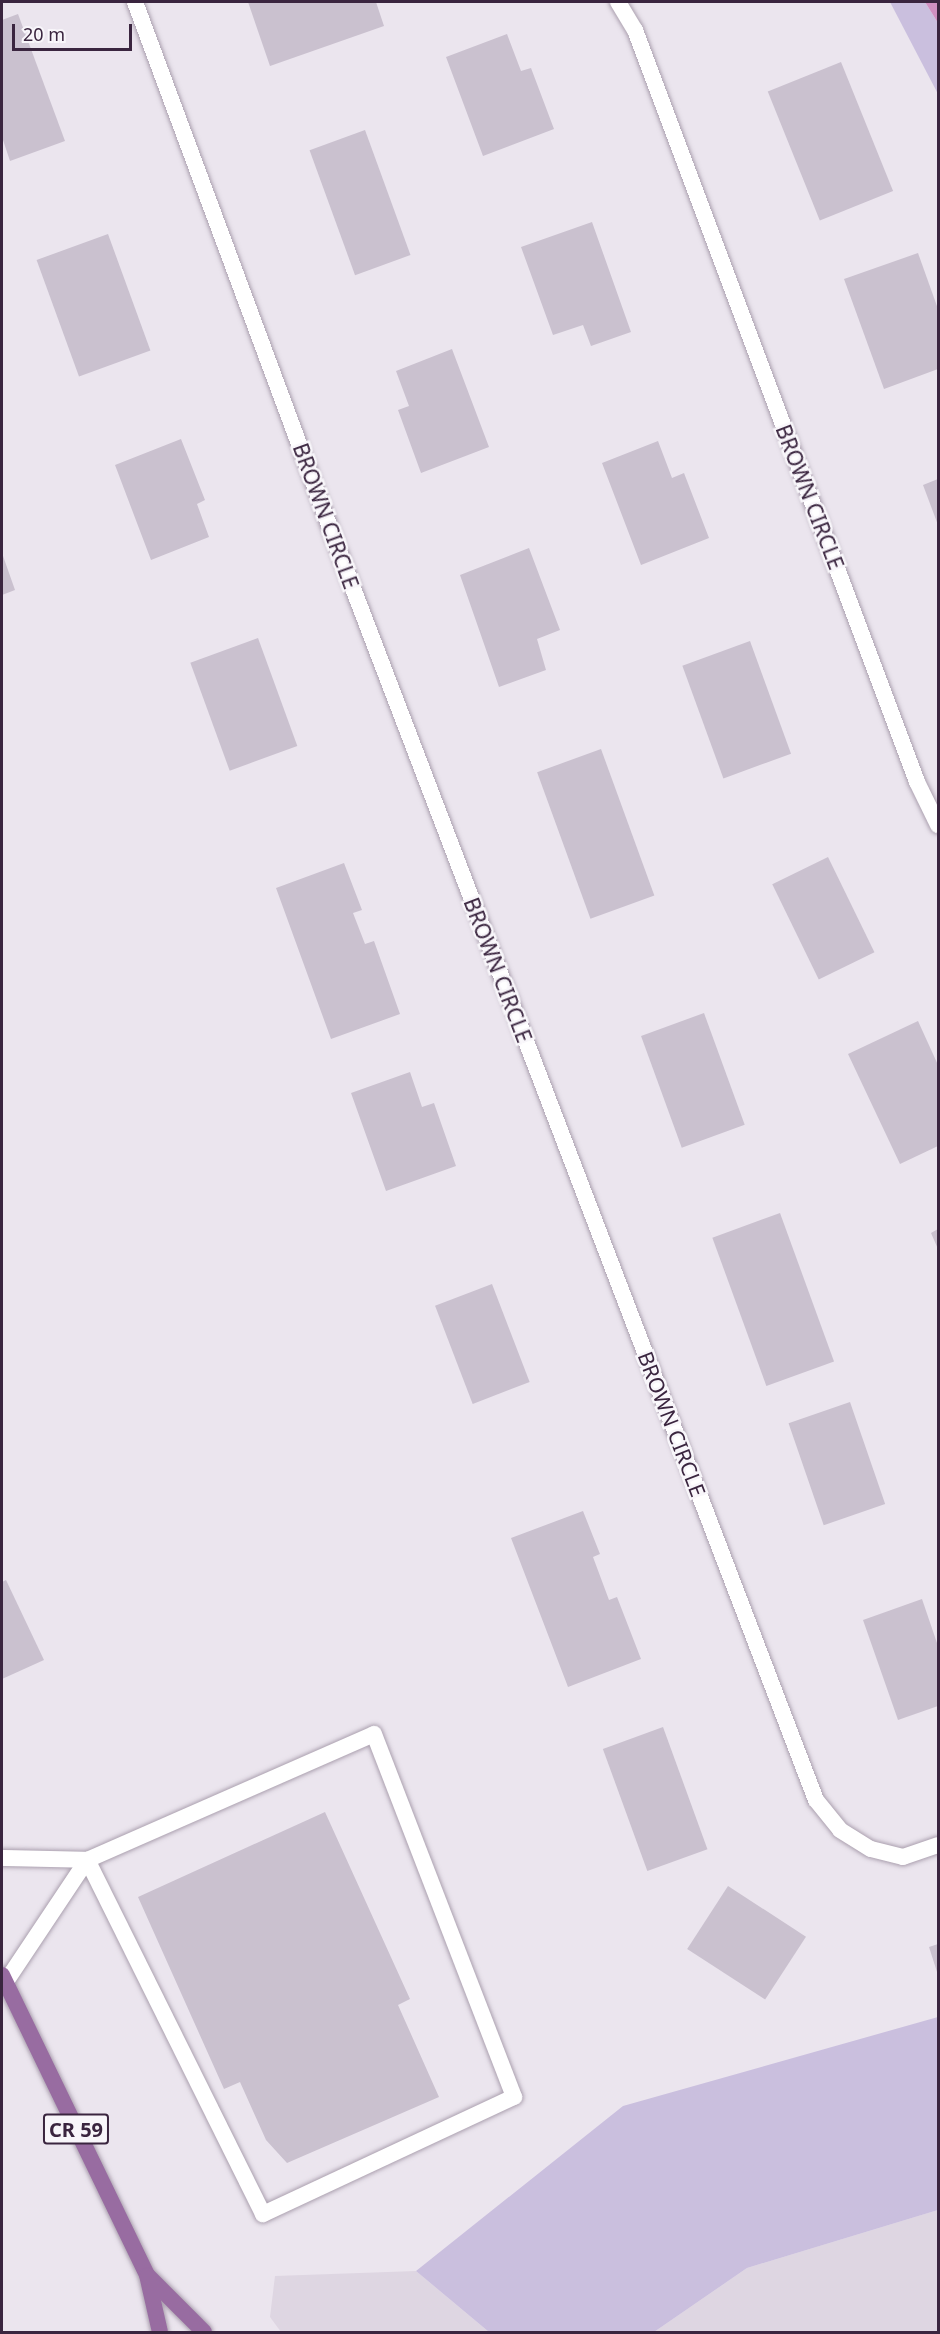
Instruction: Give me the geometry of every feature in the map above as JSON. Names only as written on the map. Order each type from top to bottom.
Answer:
[{"type":"main road","name":"CR 59","points":[[3,1979],[147,2275],[159,2332]]},
{"type":"main road","name":"CR 59","points":[[147,2275],[204,2332]]},
{"type":"street","name":"BROWN CIRCLE","points":[[135,2],[338,549],[816,1800],[840,1830],[872,1849],[903,1857],[939,1845]]},
{"type":"street","name":"BROWN CIRCLE","points":[[618,2],[635,30],[917,782],[939,825]]},
{"type":"street","points":[[2,1858],[87,1860],[374,1734],[514,2097],[263,2214],[87,1860]]},
{"type":"street","points":[[3,1979],[87,1860]]},
{"type":"shaded area","points":[[890,2],[925,2],[938,23],[938,94]]},
{"type":"shaded area","points":[[925,2],[938,2],[938,23]]},
{"type":"shaded area","points":[[938,2017],[938,2210],[747,2268],[654,2332],[489,2332],[416,2271],[623,2106]]},
{"type":"shaded area","points":[[938,2210],[938,2332],[654,2332],[747,2268]]},
{"type":"shaded area","points":[[416,2271],[489,2332],[281,2332],[270,2317],[275,2276]]},
{"type":"building","points":[[248,2],[376,2],[384,26],[270,66]]},
{"type":"building","points":[[18,14],[65,141],[10,161],[2,137],[2,20]]},
{"type":"building","points":[[507,34],[521,71],[531,68],[554,129],[483,156],[446,57]]},
{"type":"building","points":[[841,62],[893,191],[820,220],[768,92]]},
{"type":"building","points":[[365,130],[410,255],[355,275],[310,150]]},
{"type":"building","points":[[592,222],[631,332],[591,346],[583,325],[553,335],[521,247]]},
{"type":"building","points":[[108,234],[150,351],[79,377],[37,260]]},
{"type":"building","points":[[918,253],[938,309],[938,369],[884,389],[844,279]]},
{"type":"building","points":[[452,349],[489,447],[421,473],[398,410],[409,406],[396,371]]},
{"type":"building","points":[[181,439],[205,500],[197,504],[209,537],[151,560],[115,465]]},
{"type":"building","points":[[658,441],[672,478],[684,473],[709,538],[641,565],[602,463]]},
{"type":"building","points":[[938,479],[938,525],[923,485]]},
{"type":"building","points":[[529,548],[560,630],[537,639],[546,670],[499,687],[460,575]]},
{"type":"building","points":[[2,553],[15,590],[2,595]]},
{"type":"building","points":[[258,638],[297,746],[230,771],[190,663]]},
{"type":"building","points":[[750,641],[791,754],[723,778],[682,666]]},
{"type":"building","points":[[601,749],[654,896],[590,919],[537,772]]},
{"type":"building","points":[[828,857],[874,952],[819,979],[772,884]]},
{"type":"building","points":[[344,863],[362,910],[353,913],[365,944],[374,941],[400,1014],[331,1039],[276,888]]},
{"type":"building","points":[[704,1013],[745,1125],[682,1148],[641,1036]]},
{"type":"building","points":[[918,1021],[938,1065],[938,1146],[900,1164],[848,1054]]},
{"type":"building","points":[[410,1072],[422,1107],[434,1103],[456,1166],[386,1191],[351,1093]]},
{"type":"building","points":[[780,1213],[834,1361],[766,1386],[712,1238]]},
{"type":"building","points":[[938,1229],[938,1249],[931,1233]]},
{"type":"building","points":[[492,1284],[530,1382],[473,1404],[435,1306]]},
{"type":"building","points":[[850,1402],[885,1504],[824,1525],[789,1423]]},
{"type":"building","points":[[583,1511],[600,1554],[593,1557],[609,1600],[617,1597],[641,1659],[568,1687],[511,1538]]},
{"type":"building","points":[[6,1580],[44,1660],[2,1679],[2,1582]]},
{"type":"building","points":[[922,1599],[938,1646],[938,1706],[898,1720],[863,1620]]},
{"type":"building","points":[[663,1727],[707,1849],[647,1871],[603,1749]]},
{"type":"building","points":[[325,1812],[410,1999],[398,2005],[439,2097],[287,2163],[266,2140],[240,2082],[224,2089],[138,1897]]},
{"type":"building","points":[[728,1886],[806,1937],[765,2000],[687,1949]]},
{"type":"building","points":[[938,1944],[938,1975],[929,1947]]}]
